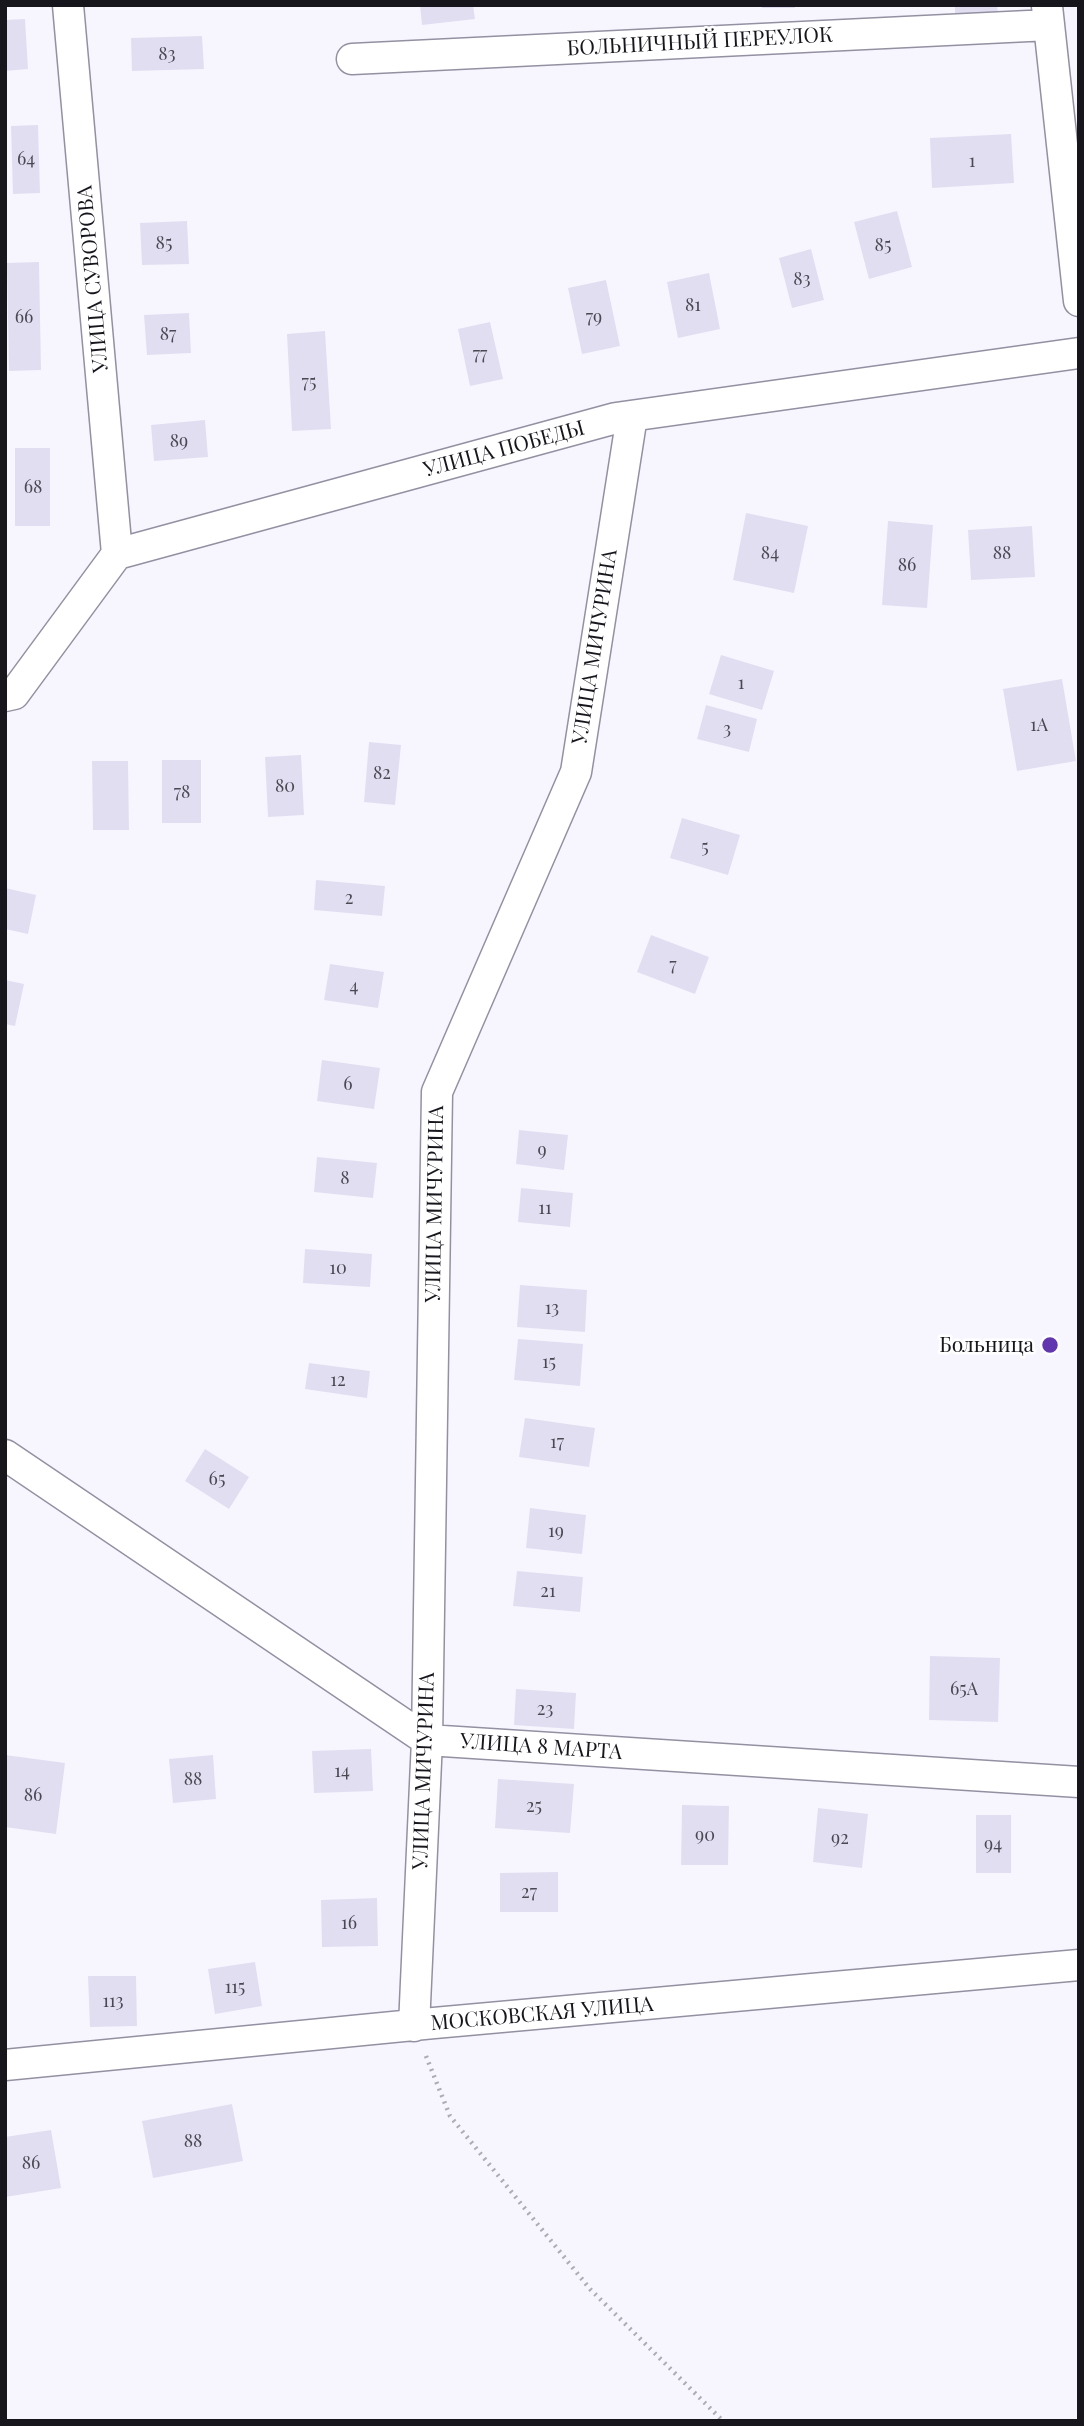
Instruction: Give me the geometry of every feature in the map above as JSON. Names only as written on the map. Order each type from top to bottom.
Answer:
[{"type":"street","name":"УЛИЦА СУВОРОВА","points":[[68,5],[117,554]]},
{"type":"street","points":[[1048,15],[1079,300]]},
{"type":"street","name":"БОЛЬНИЧНЫЙ ПЕРЕУЛОК","points":[[352,59],[1048,15]]},
{"type":"street","name":"УЛИЦА ПОБЕДЫ","points":[[117,554],[616,418],[1079,353]]},
{"type":"street","name":"УЛИЦА МИЧУРИНА","points":[[414,2025],[427,1740],[437,1091],[576,772],[632,416]]},
{"type":"street","points":[[5,696],[14,694],[117,554]]},
{"type":"street","points":[[5,1455],[427,1740]]},
{"type":"street","name":"УЛИЦА 8 МАРТА","points":[[427,1740],[1079,1782]]},
{"type":"street","name":"МОСКОВСКАЯ УЛИЦА","points":[[5,2065],[1079,1965]]},
{"type":"path","points":[[414,2025],[450,2116],[590,2289],[723,2421]]},
{"type":"building","points":[[420,5],[473,5],[475,19],[422,25]]},
{"type":"building","points":[[762,5],[795,5],[795,8],[762,8]]},
{"type":"building","points":[[955,5],[997,5],[998,13],[955,15]]},
{"type":"building","points":[[25,19],[28,69],[5,71],[5,20]]},
{"type":"building","points":[[202,36],[204,69],[132,71],[131,38]]},
{"type":"building","points":[[38,125],[40,193],[13,194],[11,126]]},
{"type":"building","points":[[1011,134],[1014,183],[932,188],[930,138]]},
{"type":"building","points":[[897,211],[912,267],[869,279],[854,222]]},
{"type":"building","points":[[187,221],[189,264],[142,265],[140,223]]},
{"type":"building","points":[[811,249],[824,300],[792,308],[779,258]]},
{"type":"building","points":[[39,262],[41,370],[9,371],[7,263]]},
{"type":"building","points":[[709,273],[720,329],[678,338],[667,282]]},
{"type":"building","points":[[606,280],[620,346],[582,354],[568,288]]},
{"type":"building","points":[[189,313],[191,353],[147,355],[144,315]]},
{"type":"building","points":[[490,322],[503,379],[470,386],[458,329]]},
{"type":"building","points":[[325,331],[331,429],[292,431],[287,334]]},
{"type":"building","points":[[205,420],[208,457],[154,461],[151,425]]},
{"type":"building","points":[[15,448],[50,448],[50,526],[15,526]]},
{"type":"building","points":[[746,513],[808,526],[794,593],[733,580]]},
{"type":"building","points":[[888,521],[933,525],[927,608],[882,605]]},
{"type":"building","points":[[1032,526],[1035,577],[971,580],[968,530]]},
{"type":"building","points":[[721,655],[774,671],[762,710],[709,694]]},
{"type":"building","points":[[1062,679],[1076,761],[1017,771],[1003,689]]},
{"type":"building","points":[[706,705],[757,719],[749,752],[697,739]]},
{"type":"building","points":[[369,742],[401,745],[395,805],[364,802]]},
{"type":"building","points":[[301,755],[304,815],[268,817],[265,757]]},
{"type":"building","points":[[162,760],[201,760],[201,823],[162,823]]},
{"type":"building","points":[[92,761],[128,761],[129,830],[93,830]]},
{"type":"building","points":[[682,818],[740,835],[728,875],[670,858]]},
{"type":"building","points":[[316,880],[385,886],[382,916],[314,910]]},
{"type":"building","points":[[5,888],[36,895],[28,934],[5,929]]},
{"type":"building","points":[[651,935],[709,957],[695,994],[637,972]]},
{"type":"building","points":[[330,964],[384,972],[378,1008],[324,1000]]},
{"type":"building","points":[[5,980],[24,984],[15,1026],[5,1024]]},
{"type":"building","points":[[322,1060],[380,1068],[374,1109],[317,1101]]},
{"type":"building","points":[[519,1130],[568,1135],[564,1170],[516,1164]]},
{"type":"building","points":[[317,1157],[377,1163],[373,1198],[314,1192]]},
{"type":"building","points":[[521,1188],[573,1193],[570,1227],[518,1222]]},
{"type":"building","points":[[305,1249],[372,1254],[370,1287],[303,1283]]},
{"type":"building","points":[[520,1285],[587,1290],[585,1332],[517,1327]]},
{"type":"building","points":[[518,1339],[583,1344],[580,1386],[514,1380]]},
{"type":"building","points":[[309,1363],[370,1371],[367,1398],[305,1389]]},
{"type":"building","points":[[525,1418],[595,1428],[589,1467],[519,1457]]},
{"type":"building","points":[[205,1449],[249,1477],[229,1509],[185,1481]]},
{"type":"building","points":[[530,1508],[586,1515],[582,1554],[526,1548]]},
{"type":"building","points":[[517,1571],[583,1577],[580,1612],[513,1606]]},
{"type":"building","points":[[930,1656],[1000,1658],[998,1722],[929,1720]]},
{"type":"building","points":[[516,1689],[576,1693],[574,1729],[514,1725]]},
{"type":"building","points":[[371,1749],[373,1791],[314,1793],[312,1751]]},
{"type":"building","points":[[5,1755],[65,1763],[56,1834],[5,1827]]},
{"type":"building","points":[[213,1755],[216,1799],[173,1803],[169,1759]]},
{"type":"building","points":[[498,1779],[574,1784],[570,1833],[495,1828]]},
{"type":"building","points":[[682,1805],[729,1806],[728,1865],[681,1865]]},
{"type":"building","points":[[818,1808],[868,1814],[862,1868],[813,1862]]},
{"type":"building","points":[[976,1815],[1011,1815],[1011,1873],[976,1873]]},
{"type":"building","points":[[558,1872],[558,1912],[500,1912],[500,1873]]},
{"type":"building","points":[[377,1898],[378,1946],[322,1947],[321,1900]]},
{"type":"building","points":[[255,1962],[262,2006],[215,2014],[208,1969]]},
{"type":"building","points":[[88,1976],[136,1976],[137,2026],[90,2027]]},
{"type":"building","points":[[232,2104],[243,2161],[153,2178],[142,2121]]},
{"type":"building","points":[[51,2130],[61,2188],[5,2197],[5,2137]]},
{"type":"place","name":"Больница","points":[[1050,1345]]}]
